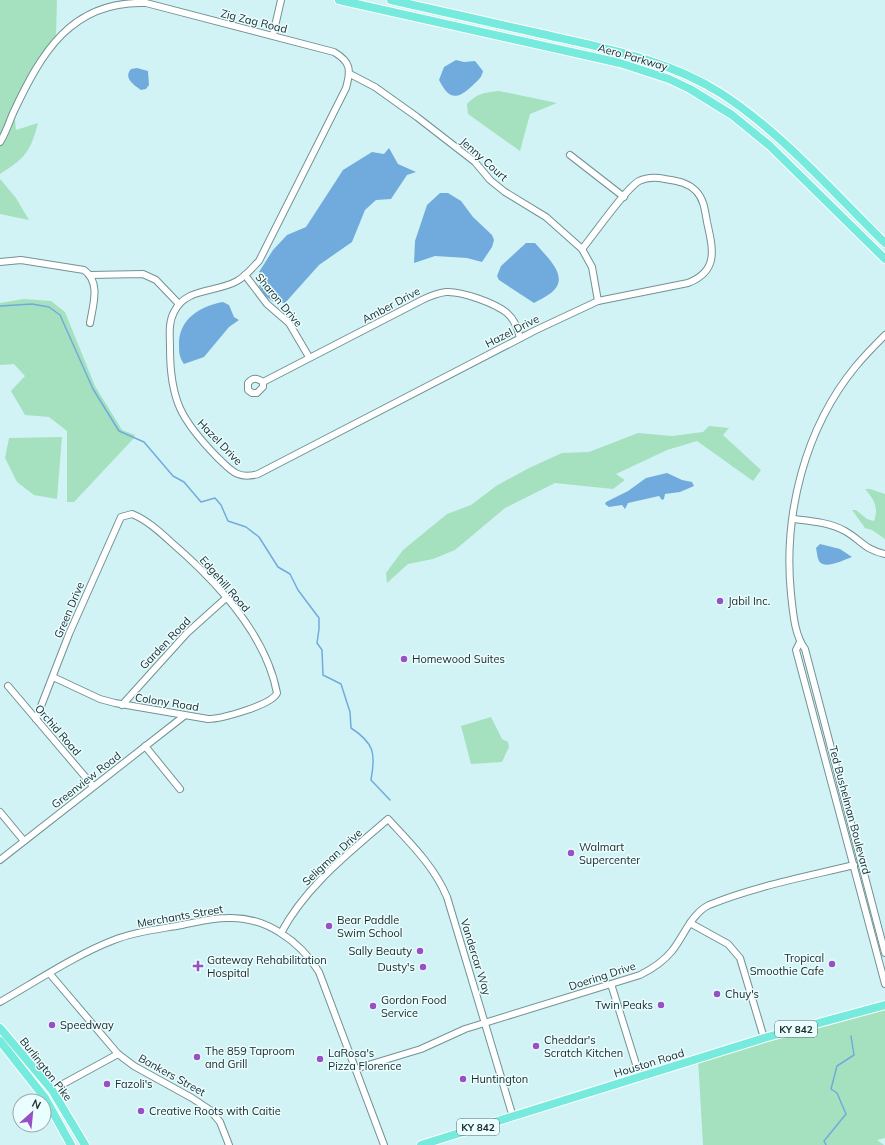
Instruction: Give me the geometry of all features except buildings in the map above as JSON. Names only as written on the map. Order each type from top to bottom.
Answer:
[{"type":"main road","name":"Aero Parkway","points":[[339,0],[620,63],[648,71],[683,86],[711,100],[754,133],[788,163],[885,260]]},
{"type":"main road","name":"Aero Parkway","points":[[391,0],[622,51],[676,70],[698,80],[741,108],[778,137],[885,243]]},
{"type":"main road","name":"Houston Road","points":[[420,1145],[764,1038],[885,1006]]},
{"type":"main road","name":"Burlington Pike","points":[[0,1028],[52,1090],[85,1145]]},
{"type":"main road","name":"Burlington Pike","points":[[0,1041],[45,1098],[72,1145]]},
{"type":"street","points":[[273,35],[281,0]]},
{"type":"street","name":"Zig Zag Road","points":[[0,142],[27,86],[56,36],[78,16],[109,3],[134,1],[273,35],[334,52],[345,61],[350,74]]},
{"type":"street","points":[[90,275],[143,274],[156,280],[179,304],[189,296],[236,282],[259,261],[346,88],[350,74]]},
{"type":"street","name":"Jenny Court","points":[[350,74],[375,87],[417,117],[475,162],[490,180],[505,192],[546,217],[582,249]]},
{"type":"street","points":[[570,155],[624,197]]},
{"type":"street","name":"Hazel Drive","points":[[179,304],[170,322],[170,366],[172,389],[179,410],[201,440],[234,472],[247,477],[258,474],[520,338],[598,301],[688,283],[698,279],[704,274],[712,259],[713,248],[701,198],[691,187],[679,181],[651,178],[638,182],[582,249]]},
{"type":"street","points":[[582,249],[592,267],[598,301]]},
{"type":"street","points":[[0,262],[21,260],[78,268],[90,275],[95,284],[90,323]]},
{"type":"street","name":"Sharon Drive","points":[[245,275],[267,304],[289,324],[309,357]]},
{"type":"street","name":"Amber Drive","points":[[262,382],[422,300],[445,292],[465,294],[502,309],[508,314],[515,324],[520,338]]},
{"type":"street","name":"Ted Bushelman Boulevard","points":[[885,335],[848,376],[821,424],[798,484],[790,552],[790,584],[800,642],[805,649],[885,953]]},
{"type":"street","name":"Edgehill Road","points":[[128,514],[137,516],[157,530],[196,564],[226,598],[257,642],[274,678],[277,693]]},
{"type":"street","name":"Green Drive","points":[[36,719],[69,634],[121,517],[128,514]]},
{"type":"street","points":[[793,519],[833,525],[846,532],[867,548],[885,554]]},
{"type":"street","name":"Garden Road","points":[[122,705],[188,633],[226,598]]},
{"type":"street","name":"Ted Bushelman Boulevard","points":[[800,642],[796,650],[885,984]]},
{"type":"street","name":"Colony Road","points":[[53,677],[100,699],[122,705],[184,716],[219,719],[271,700],[277,693]]},
{"type":"street","name":"Orchid Road","points":[[8,686],[94,786]]},
{"type":"street","name":"Greenview Road","points":[[0,860],[184,716]]},
{"type":"street","points":[[145,746],[180,789]]},
{"type":"street","points":[[0,812],[24,841]]},
{"type":"street","name":"Seligman Drive","points":[[281,933],[302,899],[316,883],[388,819]]},
{"type":"street","name":"Vandercar Way","points":[[388,819],[440,880],[447,897],[513,1117]]},
{"type":"street","name":"Doering Drive","points":[[355,1069],[421,1049],[457,1032],[640,975],[658,964],[672,950],[702,908],[726,898],[807,875],[854,865]]},
{"type":"street","name":"Merchants Street","points":[[0,1002],[114,939],[213,919],[228,918],[250,920],[281,933],[302,948],[319,972],[384,1145]]},
{"type":"street","points":[[690,923],[728,944],[740,958],[764,1038]]},
{"type":"street","name":"Bankers Street","points":[[50,974],[118,1054],[148,1075],[204,1104],[220,1122],[229,1145]]},
{"type":"street","points":[[611,984],[640,1077]]},
{"type":"street","points":[[52,1090],[118,1054]]},
{"type":"green space","points":[[0,0],[57,0],[56,36],[14,111],[16,130],[38,123],[35,133],[29,148],[21,159],[0,174]]},
{"type":"green space","points":[[499,91],[557,103],[530,114],[520,151],[468,114],[467,104],[474,98],[485,93]]},
{"type":"green space","points":[[0,179],[16,198],[29,220],[0,214]]},
{"type":"green space","points":[[24,299],[51,301],[65,312],[95,386],[122,430],[135,435],[134,438],[74,502],[67,502],[67,431],[49,417],[25,415],[11,391],[25,376],[14,364],[0,365],[0,303]]},
{"type":"green space","points":[[709,426],[729,428],[723,435],[761,470],[753,481],[697,441],[667,450],[616,474],[625,480],[613,489],[555,483],[505,508],[455,550],[433,559],[408,564],[387,583],[386,573],[403,550],[447,514],[471,505],[496,486],[527,469],[562,453],[589,452],[638,433],[672,436],[703,432]]},
{"type":"green space","points":[[62,437],[57,499],[34,495],[17,482],[5,458],[9,438]]},
{"type":"green space","points":[[865,489],[870,489],[885,494],[885,539],[872,530],[865,528],[852,510],[856,510],[867,519],[874,521],[876,512],[875,504]]},
{"type":"green space","points":[[491,717],[502,739],[508,742],[509,747],[502,762],[471,764],[461,726]]},
{"type":"green space","points":[[885,1005],[885,1138],[877,1140],[884,1145],[703,1145],[698,1059]]},
{"type":"water","points":[[456,60],[464,62],[475,61],[483,71],[479,79],[467,91],[458,96],[454,96],[446,91],[439,80],[444,67]]},
{"type":"water","points":[[137,68],[148,71],[149,85],[146,89],[141,90],[130,81],[128,75],[129,72],[131,69]]},
{"type":"water","points":[[389,148],[398,164],[416,172],[407,175],[391,199],[376,200],[365,210],[352,242],[319,265],[285,303],[274,302],[265,296],[259,286],[259,272],[273,250],[287,235],[306,227],[343,170],[372,152],[384,154]]},
{"type":"water","points":[[440,193],[448,193],[461,201],[473,217],[492,235],[494,240],[492,247],[482,262],[467,258],[435,256],[414,263],[415,241],[427,205]]},
{"type":"water","points":[[526,243],[535,243],[549,258],[559,277],[555,289],[534,303],[499,280],[497,276],[501,266]]},
{"type":"water","points":[[223,302],[229,305],[234,317],[239,320],[229,327],[204,357],[184,364],[180,357],[179,350],[180,335],[183,327],[192,315],[199,310]]},
{"type":"water","points":[[667,473],[682,480],[692,482],[694,486],[680,492],[665,494],[664,499],[662,500],[659,496],[628,503],[625,509],[622,505],[609,507],[605,504],[606,502],[628,491],[646,478]]},
{"type":"water","points":[[820,544],[840,549],[852,557],[834,564],[822,564],[818,559],[816,548]]},
{"type":"waterway","points":[[0,306],[32,304],[49,307],[60,315],[93,389],[119,431],[144,442],[173,476],[184,482],[201,502],[215,498],[221,505],[228,521],[246,527],[259,537],[278,567],[290,574],[298,590],[319,618],[317,643],[322,650],[323,675],[341,684],[350,712],[351,728],[365,739],[372,750],[373,771],[371,780],[390,800]]},
{"type":"waterway","points":[[826,1145],[824,1141],[846,1114],[837,1093],[831,1089],[837,1066],[854,1055],[851,1036]]},
{"type":"place","name":"Jabil Inc.","points":[[720,601]]},
{"type":"place","name":"Homewood Suites","points":[[404,659]]},
{"type":"place","name":"Walmart Supercenter","points":[[571,853]]},
{"type":"place","name":"Bear Paddle Swim School","points":[[329,926]]},
{"type":"place","name":"Sally Beauty","points":[[420,951]]},
{"type":"place","name":"Tropical Smoothie Cafe","points":[[832,964]]},
{"type":"place","name":"Gateway Rehabilitation Hospital","points":[[198,966]]},
{"type":"place","name":"Dusty's","points":[[423,967]]},
{"type":"place","name":"Chuy's","points":[[717,994]]},
{"type":"place","name":"Twin Peaks","points":[[661,1005]]},
{"type":"place","name":"Gordon Food Service","points":[[373,1006]]},
{"type":"place","name":"Speedway","points":[[52,1025]]},
{"type":"place","name":"Cheddar's Scratch Kitchen","points":[[536,1046]]},
{"type":"place","name":"The 859 Taproom and Grill","points":[[197,1057]]},
{"type":"place","name":"LaRosa's Pizza Florence","points":[[320,1059]]},
{"type":"place","name":"Huntington","points":[[463,1079]]},
{"type":"place","name":"Fazoli's","points":[[107,1084]]},
{"type":"place","name":"Creative Roots with Caitie","points":[[141,1111]]}]
